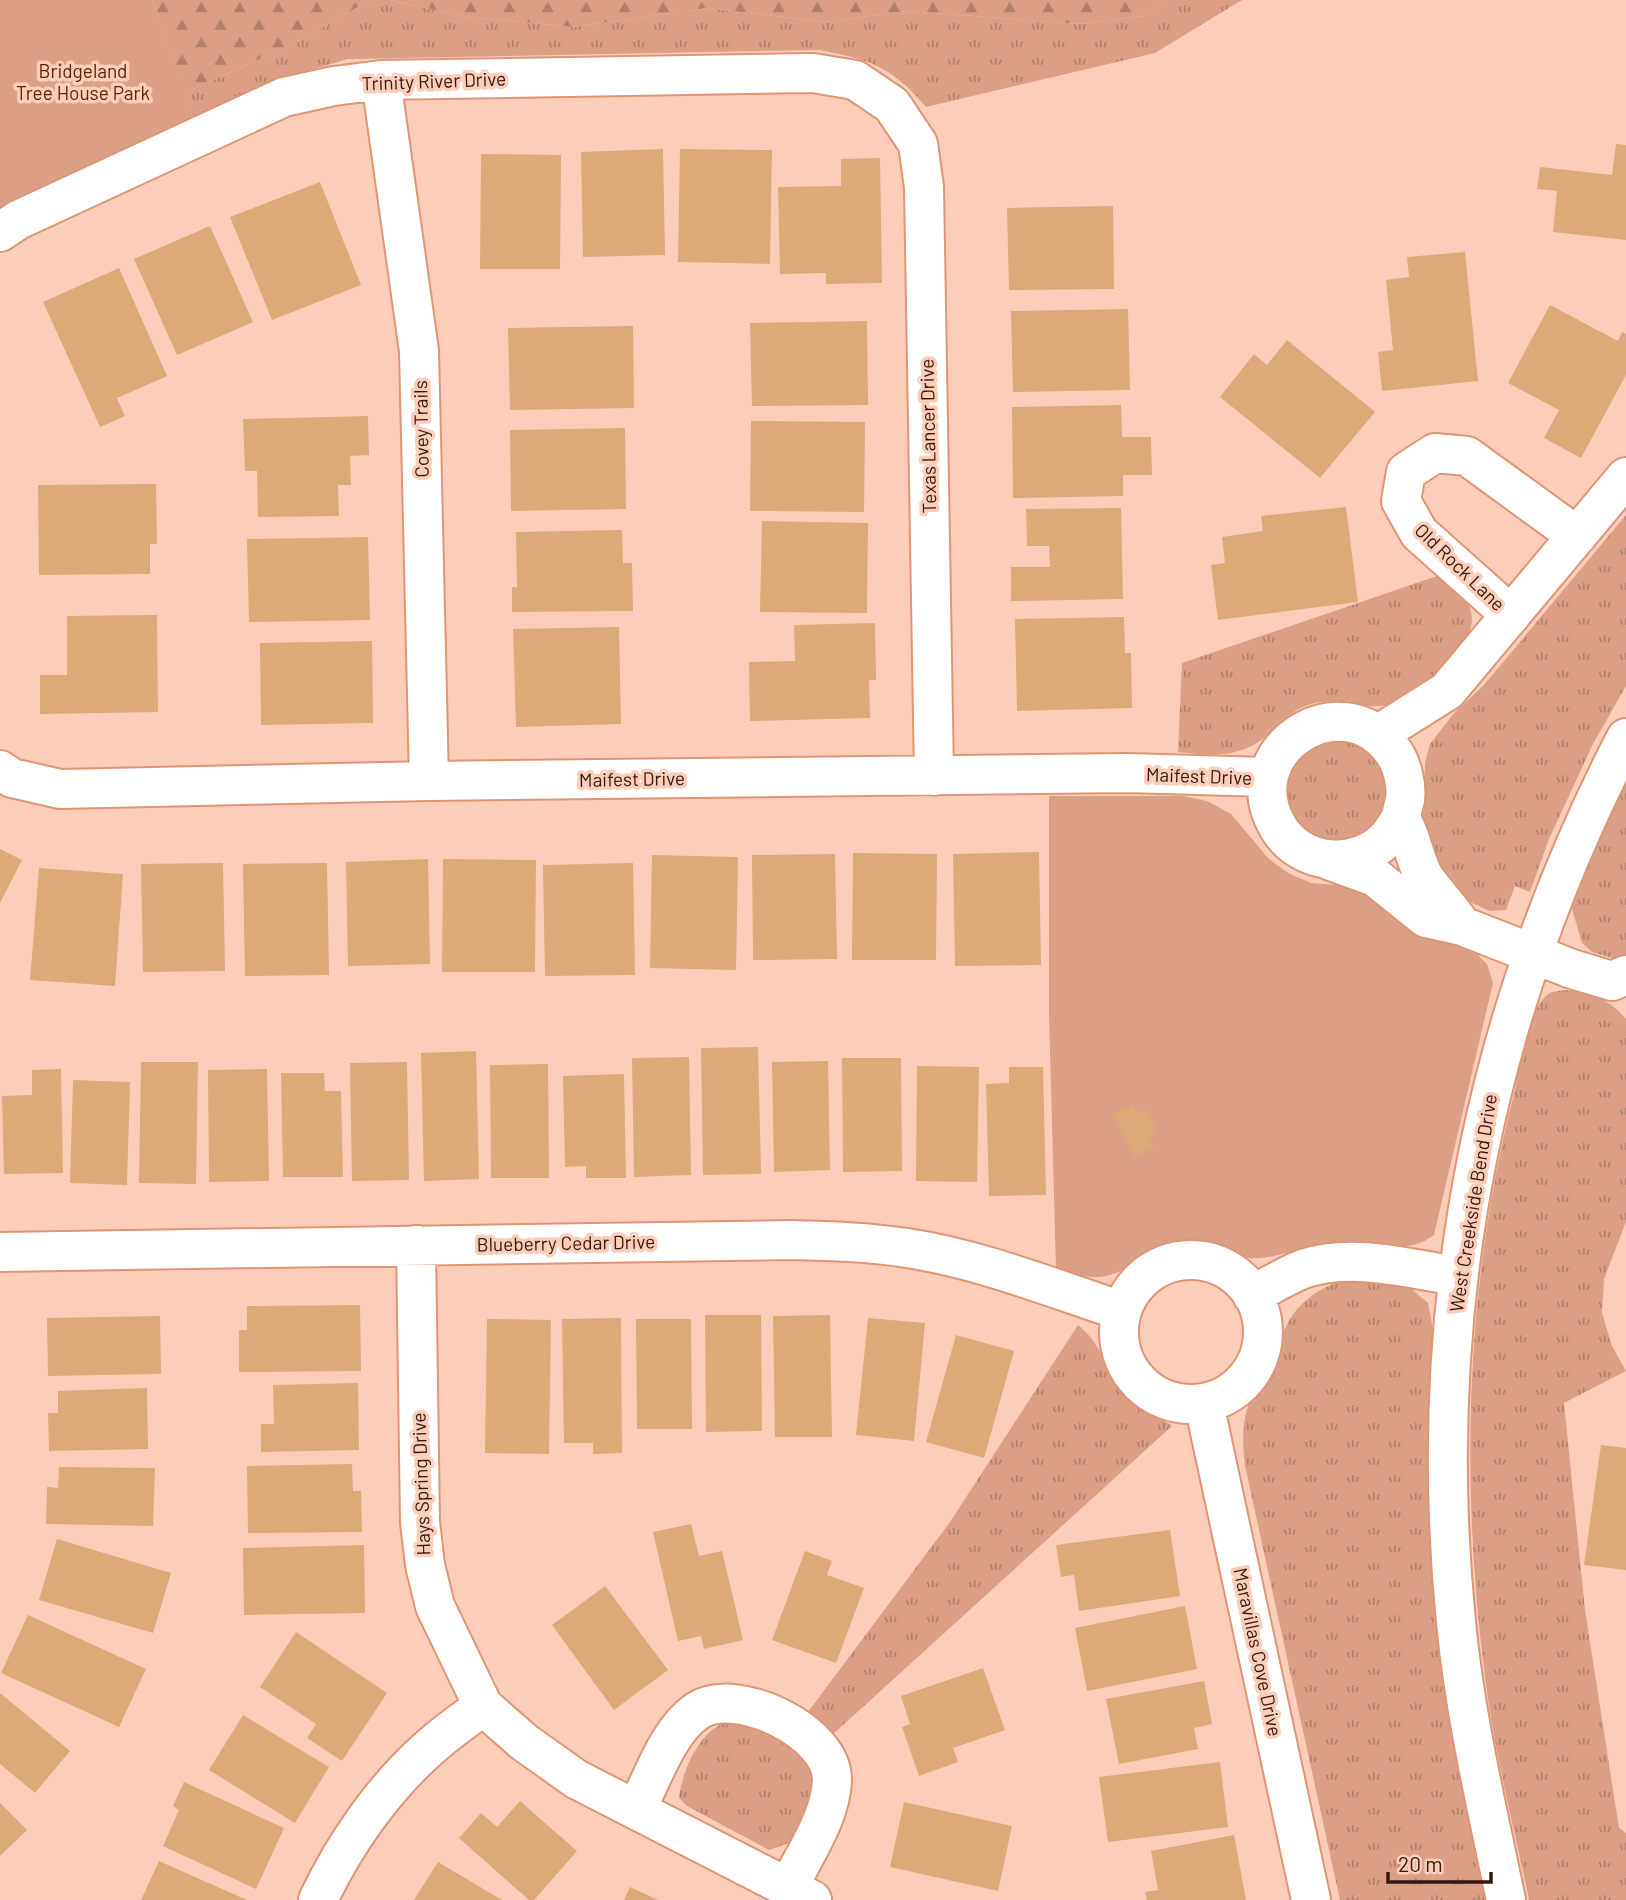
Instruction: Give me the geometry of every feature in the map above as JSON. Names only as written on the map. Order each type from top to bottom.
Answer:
[{"type":"street","name":"Trinity River Drive","points":[[0,232],[18,220],[284,97],[334,86],[381,80],[813,72],[855,80],[892,105]]},
{"type":"street","name":"Covey Trails","points":[[381,80],[419,351],[429,781]]},
{"type":"street","name":"Texas Lancer Drive","points":[[892,105],[918,144],[924,187],[934,776]]},
{"type":"street","name":"Old Rock Lane","points":[[1511,615],[1419,533],[1401,501],[1405,472],[1435,453],[1467,456],[1577,536]]},
{"type":"street","points":[[1377,735],[1447,691],[1626,477]]},
{"type":"street","points":[[1328,860],[1363,855],[1387,839],[1402,816],[1405,797],[1404,773],[1393,751],[1377,735],[1356,724],[1339,721],[1304,728],[1280,750],[1267,777],[1270,813],[1284,838],[1303,852],[1375,877],[1426,918],[1462,926],[1621,985]]},
{"type":"street","name":"West Creekside Bend Drive","points":[[1506,1900],[1472,1735],[1456,1623],[1448,1498],[1450,1380],[1458,1276],[1484,1115],[1530,953],[1588,811],[1626,738]]},
{"type":"street","name":"Maifest Drive","points":[[0,770],[12,778],[60,789],[429,781],[1127,773],[1267,777]]},
{"type":"street","points":[[1402,816],[1425,878],[1462,926]]},
{"type":"street","name":"Blueberry Cedar Drive","points":[[0,1252],[854,1241],[910,1248],[973,1264],[1122,1311]]},
{"type":"street","name":"Hays Spring Drive","points":[[416,1245],[420,1522],[425,1564],[435,1605],[483,1706],[524,1742],[576,1779],[800,1894]]},
{"type":"street","points":[[1185,1260],[1215,1264],[1241,1279],[1252,1295],[1258,1303],[1264,1333],[1257,1363],[1239,1387],[1204,1404],[1183,1404],[1154,1395],[1132,1374],[1120,1346],[1122,1311],[1133,1289],[1155,1269],[1185,1260]]},
{"type":"street","points":[[1252,1295],[1305,1268],[1335,1262],[1359,1261],[1458,1276]]},
{"type":"street","name":"Maravillas Cove Drive","points":[[1204,1404],[1311,1900]]},
{"type":"street","points":[[636,1810],[680,1725],[700,1709],[727,1703],[761,1709],[795,1727],[820,1749],[832,1777],[829,1804],[800,1894]]},
{"type":"street","points":[[318,1900],[336,1862],[371,1813],[427,1749],[483,1706]]},
{"type":"green space","name":"Bridgeland Tree House Park","points":[[0,0],[152,0],[194,120],[0,213]]},
{"type":"green space","points":[[152,0],[370,0],[295,43],[184,93]]},
{"type":"green space","points":[[370,0],[390,0],[467,17],[573,27],[707,8],[825,22],[907,11],[1080,24],[1143,16],[1168,0],[1242,0],[1155,53],[926,107],[902,82],[879,67],[853,57],[819,50],[348,59],[286,77],[194,120],[184,93],[295,43]]},
{"type":"green space","points":[[390,0],[1168,0],[1143,16],[1080,24],[907,11],[825,22],[707,8],[573,27],[467,17]]},
{"type":"green space","points":[[1626,515],[1626,686],[1593,744],[1549,839],[1530,892],[1515,886],[1506,910],[1490,911],[1447,892],[1420,824],[1424,806],[1425,763],[1430,744],[1454,713],[1484,685]]},
{"type":"green space","points":[[1440,575],[1466,600],[1471,611],[1471,626],[1466,642],[1456,658],[1427,685],[1411,695],[1380,706],[1328,702],[1311,704],[1290,715],[1254,745],[1233,752],[1178,752],[1182,663]]},
{"type":"green space","points":[[1336,740],[1356,744],[1372,755],[1383,771],[1387,791],[1383,811],[1372,827],[1356,838],[1336,842],[1316,838],[1300,827],[1289,811],[1285,791],[1289,771],[1300,755],[1316,744]]},
{"type":"green space","points":[[1626,779],[1626,962],[1592,952],[1582,943],[1572,909],[1583,876]]},
{"type":"green space","points":[[1049,796],[1183,796],[1207,801],[1231,814],[1269,859],[1288,873],[1311,883],[1354,886],[1437,939],[1477,954],[1487,964],[1493,983],[1434,1235],[1411,1246],[1336,1243],[1257,1258],[1240,1257],[1198,1244],[1179,1244],[1158,1250],[1123,1270],[1106,1276],[1084,1276],[1056,1269],[1049,1013]]},
{"type":"green space","points":[[1566,990],[1599,998],[1613,1006],[1626,1019],[1626,1222],[1604,1279],[1602,1313],[1612,1346],[1626,1371],[1564,1403],[1585,1610],[1619,1828],[1626,1833],[1626,1900],[1529,1900],[1489,1705],[1472,1530],[1470,1456],[1477,1308],[1498,1162],[1531,1022],[1543,999],[1552,992]]},
{"type":"green space","points":[[1353,1277],[1408,1286],[1428,1303],[1433,1330],[1428,1453],[1433,1578],[1446,1698],[1486,1900],[1340,1900],[1245,1466],[1245,1416],[1257,1388],[1276,1363],[1287,1325],[1309,1298],[1330,1285]]},
{"type":"green space","points":[[1078,1325],[1099,1349],[1124,1392],[1135,1403],[1172,1426],[831,1736],[808,1712],[950,1522]]},
{"type":"green space","points":[[747,1722],[800,1747],[816,1780],[814,1801],[792,1842],[769,1850],[687,1806],[679,1798],[688,1765],[706,1735],[724,1723]]},
{"type":"building","points":[[1616,144],[1626,145],[1626,240],[1553,232],[1557,191],[1537,189],[1540,167],[1612,175]]},
{"type":"building","points":[[663,149],[665,255],[583,257],[581,152]]},
{"type":"building","points":[[680,149],[772,150],[770,264],[678,262]]},
{"type":"building","points":[[481,154],[561,155],[560,269],[480,269]]},
{"type":"building","points":[[880,158],[882,283],[826,284],[826,273],[780,274],[778,187],[841,186],[841,159]]},
{"type":"building","points":[[320,182],[361,285],[272,320],[230,217]]},
{"type":"building","points":[[1113,206],[1114,289],[1009,290],[1007,208]]},
{"type":"building","points":[[210,226],[253,322],[177,355],[134,259]]},
{"type":"building","points":[[1465,252],[1478,381],[1382,391],[1378,352],[1393,350],[1386,280],[1409,277],[1407,257]]},
{"type":"building","points":[[119,268],[167,376],[117,398],[125,416],[100,427],[43,302]]},
{"type":"building","points":[[1550,305],[1618,341],[1622,332],[1626,334],[1626,375],[1581,458],[1544,438],[1559,410],[1508,383]]},
{"type":"building","points":[[1128,309],[1130,390],[1013,392],[1011,311]]},
{"type":"building","points":[[867,321],[868,405],[752,406],[750,323]]},
{"type":"building","points":[[633,326],[634,408],[510,410],[508,328]]},
{"type":"building","points":[[1287,340],[1375,412],[1320,478],[1220,397],[1254,354],[1267,365]]},
{"type":"building","points":[[1121,405],[1122,437],[1151,437],[1152,475],[1123,475],[1123,496],[1013,498],[1012,407]]},
{"type":"building","points":[[368,416],[369,455],[350,456],[351,485],[338,485],[339,516],[258,517],[257,471],[245,471],[243,419]]},
{"type":"building","points":[[751,421],[865,422],[864,512],[750,511]]},
{"type":"building","points":[[625,428],[626,509],[511,511],[510,430]]},
{"type":"building","points":[[156,484],[157,544],[150,544],[150,574],[39,575],[38,485]]},
{"type":"building","points":[[1346,507],[1358,602],[1218,620],[1211,565],[1225,563],[1222,537],[1263,531],[1261,516]]},
{"type":"building","points":[[1121,508],[1123,599],[1011,601],[1011,567],[1050,567],[1049,546],[1027,546],[1026,509]]},
{"type":"building","points":[[762,521],[868,523],[867,613],[760,612]]},
{"type":"building","points":[[622,530],[623,563],[632,563],[633,611],[512,612],[512,587],[517,587],[516,532]]},
{"type":"building","points":[[368,537],[370,620],[249,622],[247,539]]},
{"type":"building","points":[[157,615],[158,712],[40,714],[40,675],[67,675],[67,616]]},
{"type":"building","points":[[1124,617],[1125,653],[1131,653],[1132,708],[1017,711],[1015,619]]},
{"type":"building","points":[[875,623],[876,680],[869,680],[870,718],[750,721],[749,662],[795,661],[794,625]]},
{"type":"building","points":[[619,627],[621,724],[516,727],[513,629]]},
{"type":"building","points":[[372,641],[373,723],[261,725],[260,643]]},
{"type":"building","points":[[0,849],[22,860],[0,903]]},
{"type":"building","points":[[1039,852],[1041,965],[955,966],[953,854]]},
{"type":"building","points":[[853,853],[937,854],[936,960],[852,960]]},
{"type":"building","points":[[835,854],[837,959],[753,960],[752,855]]},
{"type":"building","points":[[652,855],[738,857],[736,970],[650,968]]},
{"type":"building","points":[[428,859],[430,964],[348,966],[346,862]]},
{"type":"building","points":[[443,859],[536,860],[535,972],[442,972]]},
{"type":"building","points":[[223,863],[225,971],[143,972],[141,864]]},
{"type":"building","points":[[327,863],[329,975],[245,976],[243,864]]},
{"type":"building","points":[[633,863],[635,975],[545,976],[543,865]]},
{"type":"building","points":[[39,868],[123,874],[115,986],[30,980]]},
{"type":"building","points":[[758,1047],[761,1174],[703,1175],[701,1048]]},
{"type":"building","points":[[476,1051],[479,1179],[424,1181],[421,1053]]},
{"type":"building","points":[[689,1057],[691,1175],[634,1177],[632,1058]]},
{"type":"building","points":[[842,1058],[901,1058],[902,1171],[843,1172]]},
{"type":"building","points":[[828,1061],[830,1170],[774,1172],[772,1062]]},
{"type":"building","points":[[141,1062],[198,1062],[196,1184],[139,1183]]},
{"type":"building","points":[[407,1062],[409,1180],[352,1181],[350,1063]]},
{"type":"building","points":[[548,1064],[549,1178],[491,1178],[490,1065]]},
{"type":"building","points":[[917,1066],[979,1067],[977,1182],[916,1181]]},
{"type":"building","points":[[1009,1067],[1043,1067],[1046,1195],[989,1196],[986,1084],[1009,1083]]},
{"type":"building","points":[[61,1069],[63,1173],[4,1174],[2,1096],[32,1095],[32,1070]]},
{"type":"building","points":[[267,1069],[269,1181],[209,1182],[208,1070]]},
{"type":"building","points":[[281,1073],[324,1073],[325,1091],[341,1091],[343,1177],[283,1177]]},
{"type":"building","points":[[624,1074],[626,1178],[586,1178],[586,1166],[565,1167],[563,1076]]},
{"type":"building","points":[[73,1080],[130,1082],[127,1185],[70,1183]]},
{"type":"building","points":[[1133,1105],[1137,1113],[1146,1110],[1157,1132],[1148,1136],[1154,1148],[1135,1157],[1113,1115]]},
{"type":"building","points":[[360,1305],[361,1371],[239,1372],[239,1330],[247,1330],[247,1306]]},
{"type":"building","points":[[705,1315],[761,1315],[762,1431],[706,1432]]},
{"type":"building","points":[[830,1315],[832,1437],[775,1437],[773,1316]]},
{"type":"building","points":[[160,1316],[161,1374],[48,1376],[47,1318]]},
{"type":"building","points":[[621,1318],[622,1453],[593,1454],[593,1443],[564,1443],[562,1319]]},
{"type":"building","points":[[868,1318],[925,1323],[914,1441],[856,1435]]},
{"type":"building","points":[[487,1319],[551,1320],[549,1454],[485,1453]]},
{"type":"building","points":[[636,1319],[691,1319],[692,1429],[637,1429]]},
{"type":"building","points":[[956,1335],[1014,1351],[984,1458],[926,1442]]},
{"type":"building","points":[[358,1383],[359,1450],[261,1452],[261,1424],[274,1424],[273,1385]]},
{"type":"building","points":[[147,1388],[148,1449],[49,1451],[48,1413],[58,1413],[58,1391]]},
{"type":"building","points":[[1601,1445],[1626,1448],[1626,1570],[1584,1565]]},
{"type":"building","points":[[352,1464],[353,1491],[361,1491],[362,1532],[248,1533],[247,1466]]},
{"type":"building","points":[[59,1467],[155,1468],[153,1526],[46,1524],[47,1487],[58,1488]]},
{"type":"building","points":[[691,1524],[699,1556],[722,1551],[743,1640],[704,1649],[701,1636],[678,1641],[653,1532]]},
{"type":"building","points":[[1170,1530],[1180,1596],[1079,1611],[1074,1575],[1061,1577],[1056,1545]]},
{"type":"building","points":[[57,1539],[171,1573],[153,1633],[39,1600]]},
{"type":"building","points":[[364,1545],[365,1613],[244,1615],[243,1548]]},
{"type":"building","points":[[805,1551],[832,1561],[827,1575],[864,1588],[836,1663],[772,1640]]},
{"type":"building","points":[[605,1586],[668,1670],[614,1710],[552,1625]]},
{"type":"building","points":[[1185,1606],[1197,1669],[1087,1691],[1075,1628]]},
{"type":"building","points":[[28,1615],[146,1669],[119,1727],[1,1673]]},
{"type":"building","points":[[296,1632],[387,1693],[342,1761],[307,1738],[316,1724],[260,1687]]},
{"type":"building","points":[[983,1668],[1005,1730],[953,1748],[958,1762],[919,1776],[902,1727],[910,1724],[901,1696]]},
{"type":"building","points":[[1204,1681],[1212,1724],[1194,1728],[1198,1749],[1119,1764],[1106,1699]]},
{"type":"building","points":[[0,1693],[70,1751],[35,1793],[0,1764]]},
{"type":"building","points":[[243,1715],[329,1767],[295,1823],[209,1770]]},
{"type":"building","points":[[1220,1762],[1228,1827],[1108,1842],[1099,1777]]},
{"type":"building","points":[[184,1782],[284,1828],[256,1889],[163,1846],[179,1810],[173,1806]]},
{"type":"building","points":[[520,1801],[577,1851],[534,1900],[529,1900],[459,1838],[481,1813],[497,1827]]},
{"type":"building","points":[[904,1802],[1012,1826],[998,1891],[890,1867]]},
{"type":"building","points":[[0,1803],[27,1830],[0,1856]]},
{"type":"building","points":[[1234,1835],[1246,1900],[1147,1900],[1145,1892],[1158,1890],[1151,1851]]},
{"type":"building","points":[[159,1861],[247,1900],[141,1900]]},
{"type":"building","points":[[438,1862],[502,1900],[414,1900]]},
{"type":"building","points":[[630,1887],[658,1900],[624,1900]]}]
